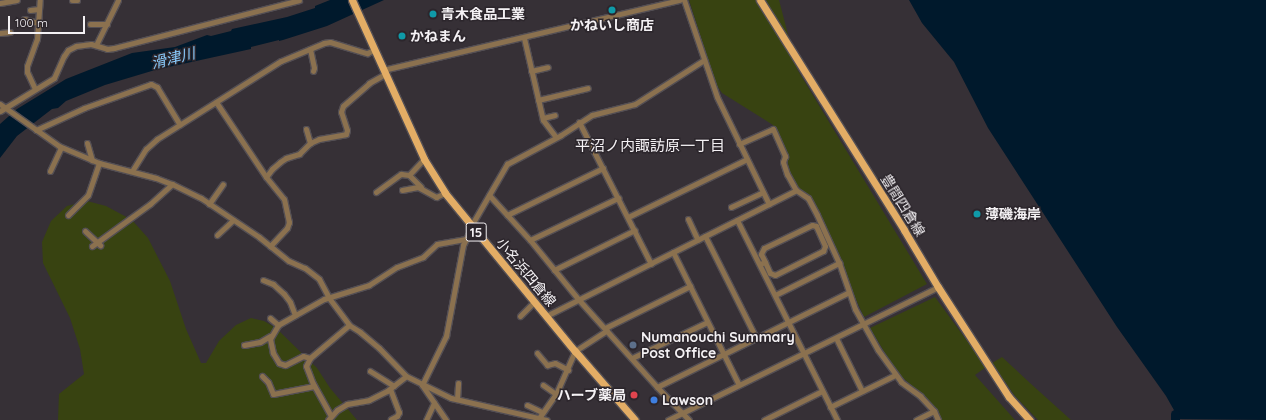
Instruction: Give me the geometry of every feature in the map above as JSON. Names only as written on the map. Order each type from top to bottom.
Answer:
[{"type":"main road","name":"小名浜四倉線","points":[[352,0],[424,159],[445,193],[575,351],[636,420]]},
{"type":"main road","name":"豊間四倉線","points":[[760,0],[904,230],[938,288],[1009,397],[1030,420]]},
{"type":"street","points":[[0,3],[17,0]]},
{"type":"street","points":[[35,89],[27,72],[28,62],[37,39],[40,0]]},
{"type":"street","points":[[72,0],[78,0]]},
{"type":"street","points":[[96,45],[118,0]]},
{"type":"street","points":[[0,111],[54,78],[68,50],[84,44],[96,45],[107,49],[114,48],[300,0]]},
{"type":"street","points":[[266,177],[272,169],[286,158],[299,154],[310,143],[319,139],[346,134],[347,130],[341,112],[343,106],[384,72],[680,0]]},
{"type":"street","points":[[684,0],[717,97],[769,204]]},
{"type":"street","points":[[30,10],[39,9]]},
{"type":"street","points":[[24,20],[38,23]]},
{"type":"street","points":[[90,24],[107,24]]},
{"type":"street","points":[[0,33],[10,32]]},
{"type":"street","points":[[524,38],[543,118],[556,137]]},
{"type":"street","points":[[132,171],[146,149],[157,139],[282,60],[310,48],[330,42],[367,53],[374,50]]},
{"type":"street","points":[[310,48],[314,68],[313,71]]},
{"type":"street","points":[[422,385],[446,336],[465,239],[473,228],[489,195],[507,164],[592,115],[635,104],[704,60]]},
{"type":"street","points":[[531,71],[548,67]]},
{"type":"street","points":[[35,129],[84,108],[151,84],[157,87],[180,124]]},
{"type":"street","points":[[538,100],[588,88]]},
{"type":"street","points":[[216,102],[266,177],[284,198],[290,222],[287,228],[270,246]]},
{"type":"street","points":[[0,104],[49,141],[61,147],[99,163],[132,171],[172,184],[210,204],[289,261],[305,268],[319,279],[329,298],[349,325],[379,348],[406,376],[422,385],[457,399],[542,419],[542,412],[556,394],[568,370],[575,351],[606,329],[690,286]]},
{"type":"street","points":[[543,118],[554,115]]},
{"type":"street","points":[[579,122],[651,264]]},
{"type":"street","points":[[306,129],[310,143]]},
{"type":"street","points":[[740,144],[773,129],[785,156],[783,162],[786,174],[796,190],[808,198],[817,215],[839,263],[854,309],[878,350],[901,382],[920,396],[934,411],[938,420]]},
{"type":"street","points":[[87,143],[92,160]]},
{"type":"street","points":[[50,171],[61,147]]},
{"type":"street","points":[[409,175],[424,159]]},
{"type":"street","points":[[628,217],[747,159]]},
{"type":"street","points":[[68,216],[88,195],[99,163]]},
{"type":"street","points":[[507,215],[603,168]]},
{"type":"street","points":[[376,192],[401,174],[409,175],[422,188],[436,197],[445,193]]},
{"type":"street","points":[[92,246],[99,244],[150,204],[172,184]]},
{"type":"street","points":[[210,204],[223,184]]},
{"type":"street","points":[[402,190],[422,188]]},
{"type":"street","points":[[546,316],[796,190]]},
{"type":"street","points":[[731,207],[763,192]]},
{"type":"street","points":[[489,195],[530,240],[579,300],[681,414],[689,420]]},
{"type":"street","points":[[530,240],[618,198]]},
{"type":"street","points":[[688,219],[698,240]]},
{"type":"street","points":[[217,235],[233,220]]},
{"type":"street","points":[[737,220],[837,420]]},
{"type":"street","points":[[812,225],[816,226],[825,246],[824,251],[775,275],[770,273],[765,262],[761,254],[764,248],[812,225]]},
{"type":"street","points":[[554,270],[635,230]]},
{"type":"street","points":[[85,231],[99,244]]},
{"type":"street","points":[[705,236],[756,338]]},
{"type":"street","points":[[244,345],[260,342],[270,336],[278,325],[329,298],[369,285],[397,267],[423,257],[437,244],[465,239]]},
{"type":"street","points":[[673,252],[739,385]]},
{"type":"street","points":[[760,264],[765,262]]},
{"type":"street","points":[[775,295],[839,263]]},
{"type":"street","points":[[264,280],[272,284],[284,294],[290,302],[295,315]]},
{"type":"street","points":[[668,420],[938,288]]},
{"type":"street","points":[[657,387],[849,292]]},
{"type":"street","points":[[520,316],[534,302]]},
{"type":"street","points":[[270,318],[278,325]]},
{"type":"street","points":[[632,358],[707,322]]},
{"type":"street","points":[[349,325],[310,358],[306,366],[329,418],[347,404],[369,400],[392,388],[406,376]]},
{"type":"street","points":[[270,336],[273,353],[279,363],[285,364],[302,356],[310,358]]},
{"type":"street","points":[[836,338],[862,391]]},
{"type":"street","points":[[537,353],[547,365],[555,363],[568,370]]},
{"type":"street","points":[[370,371],[392,388],[399,412],[397,416],[391,419]]},
{"type":"street","points":[[830,407],[896,375]]},
{"type":"street","points":[[262,376],[268,382],[273,394],[314,386]]},
{"type":"street","points":[[457,399],[458,383]]},
{"type":"street","points":[[422,385],[446,420]]},
{"type":"street","points":[[543,385],[556,394]]},
{"type":"street","points":[[764,420],[822,391]]},
{"type":"street","points":[[426,420],[434,403]]},
{"type":"street","points":[[527,405],[542,412]]},
{"type":"street","points":[[916,420],[934,411]]},
{"type":"green space","points":[[689,0],[779,0],[797,69],[927,284],[864,317],[809,196],[798,188],[789,171],[787,154],[773,125],[722,93],[716,84]]},
{"type":"green space","points":[[87,201],[106,206],[132,220],[148,238],[170,281],[186,329],[201,363],[206,363],[219,341],[236,325],[251,318],[264,321],[276,328],[317,368],[330,388],[357,420],[58,420],[59,394],[84,374],[80,349],[70,318],[43,263],[42,242],[51,221],[67,206]]},
{"type":"green space","points":[[935,297],[986,367],[975,375],[1015,420],[942,420],[937,410],[921,393],[897,373],[870,328]]},
{"type":"green space","points":[[1002,357],[1071,420],[1038,420],[1015,396],[992,363]]},
{"type":"water","name":"滑津川","points":[[330,0],[384,0],[327,26],[283,40],[251,47],[251,49],[155,70],[105,85],[66,101],[58,108],[52,109],[17,136],[0,158],[0,124],[17,109],[66,79],[132,53],[175,47],[207,35],[211,36],[231,31],[232,29],[287,17],[315,8],[315,6]]},
{"type":"water","points":[[909,0],[1266,0],[1266,420],[1179,419],[1166,396],[1117,327],[988,128],[954,62],[922,23]]},
{"type":"waterway","points":[[1175,414],[1175,420]]},
{"type":"place","name":"かねいし商店","points":[[612,10]]},
{"type":"place","name":"青木食品工業","points":[[433,14]]},
{"type":"place","name":"かねまん","points":[[402,36]]},
{"type":"place","name":"薄磯海岸","points":[[977,214]]},
{"type":"place","name":"Numanouchi Summary Post Office","points":[[633,345]]},
{"type":"place","name":"ハーブ薬局","points":[[634,395]]},
{"type":"place","name":"Lawson","points":[[654,400]]},
{"type":"district","name":"平沼ノ内諏訪原一丁目","points":[[650,146]]}]
